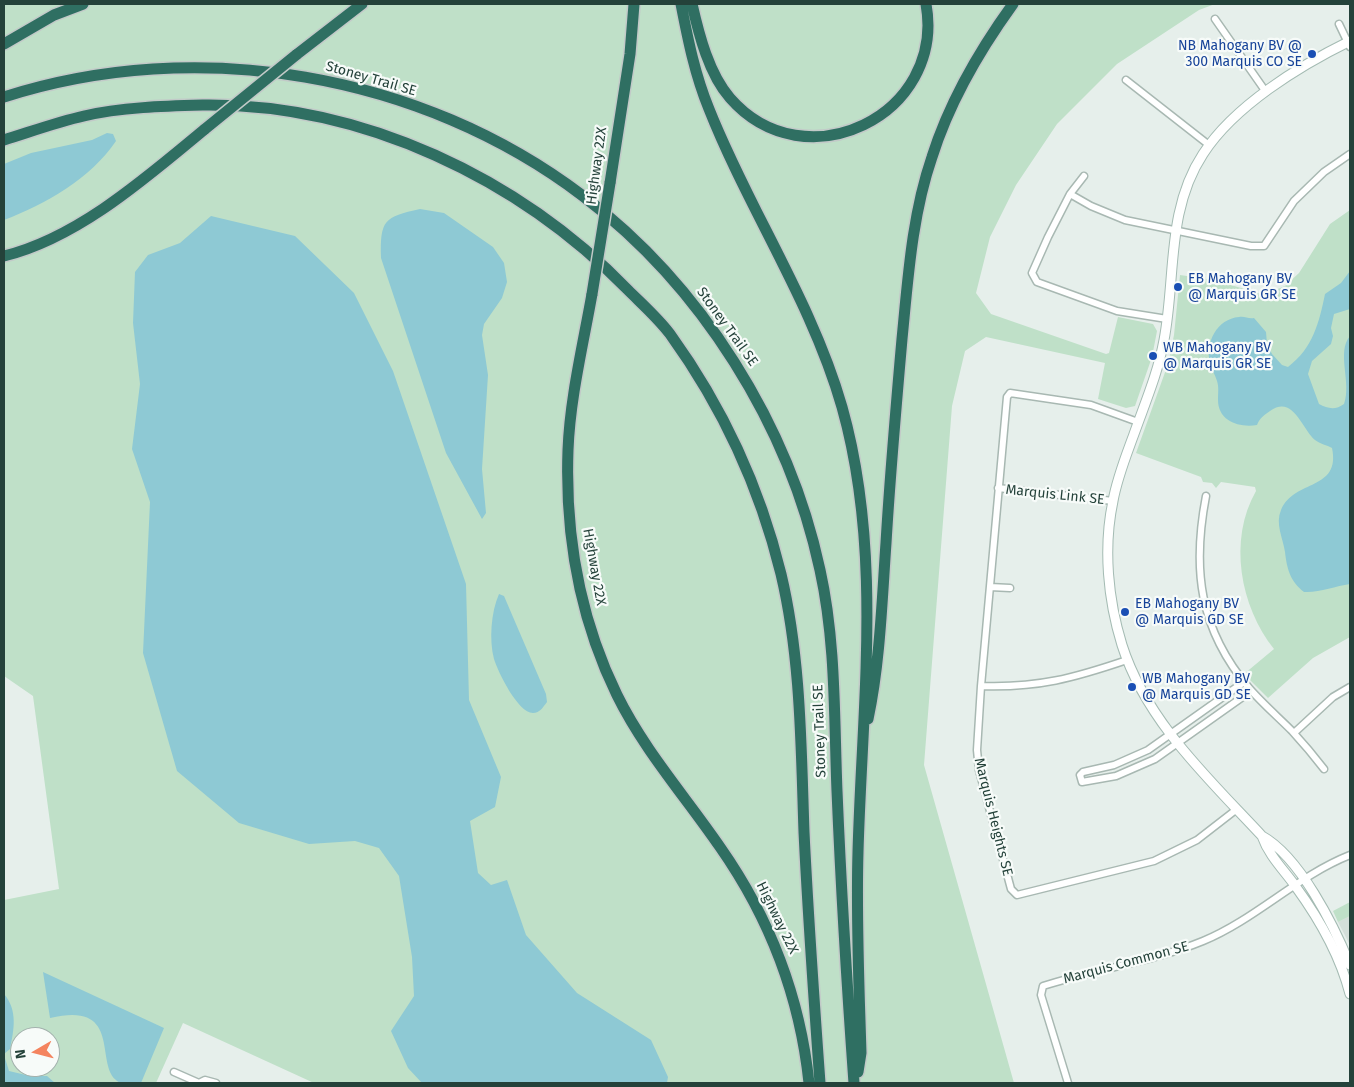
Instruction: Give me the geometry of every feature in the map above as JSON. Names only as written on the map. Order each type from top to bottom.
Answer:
[{"type":"highway","points":[[4,44],[54,15],[78,4]]},
{"type":"highway","points":[[54,15],[83,4]]},
{"type":"highway","points":[[4,256],[60,235],[98,212],[362,4]]},
{"type":"highway","name":"Highway 22X","points":[[634,4],[630,54],[577,378],[568,449],[568,501],[580,591],[596,643],[617,695],[651,752],[720,847],[760,915],[782,964],[795,1004],[809,1083]]},
{"type":"highway","points":[[681,4],[689,46],[709,110],[750,200],[805,309],[824,352],[842,408],[857,475],[864,526],[867,574],[863,703],[864,736],[858,853],[861,1053],[856,1083]]},
{"type":"highway","points":[[692,4],[699,33],[715,72],[729,97],[758,122],[775,129],[812,137],[833,136],[869,123],[891,108],[906,92],[916,75],[923,56],[928,30],[926,4]]},
{"type":"highway","points":[[864,736],[871,705],[878,638],[890,462],[910,260],[916,218],[931,158],[948,115],[976,58],[1013,4]]},
{"type":"highway","name":"Stoney Trail SE","points":[[4,97],[95,75],[138,69],[184,67],[250,69],[320,79],[392,97],[467,128],[521,156],[582,194],[630,234],[695,306],[746,380],[774,433],[800,498],[820,569],[831,636],[837,799],[856,1083]]},
{"type":"highway","name":"Stoney Trail SE","points":[[4,140],[87,115],[164,107],[240,107],[293,112],[346,124],[390,137],[480,177],[543,216],[604,265],[667,330],[712,399],[752,479],[770,533],[782,578],[795,650],[806,884],[820,1083]]},
{"type":"street","points":[[1215,19],[1266,92]]},
{"type":"street","points":[[1339,24],[1350,43],[1266,92],[1232,120],[1209,144],[1195,166],[1185,190],[1176,231],[1167,319],[1157,373],[1138,422],[1113,501],[1108,548],[1109,580],[1118,629],[1127,660],[1148,703],[1171,734],[1237,809],[1262,836],[1275,843],[1304,879],[1334,930],[1350,965]]},
{"type":"street","points":[[1126,80],[1209,144]]},
{"type":"street","points":[[1070,194],[1091,206],[1125,220],[1251,246],[1264,246],[1294,201],[1324,172],[1350,154]]},
{"type":"street","points":[[1084,176],[1070,194],[1032,273],[1037,282],[1117,311],[1167,319]]},
{"type":"street","name":"Marquis Heights SE","points":[[1138,422],[1091,405],[1010,394],[1007,396],[981,686],[977,750],[979,770],[1011,889],[1017,895],[1154,861],[1197,840],[1237,809]]},
{"type":"street","name":"Marquis Link SE","points":[[998,488],[1113,501]]},
{"type":"street","points":[[1206,496],[1198,548],[1202,595],[1216,636],[1231,665],[1251,691],[1294,733],[1324,769]]},
{"type":"street","points":[[990,587],[1010,588]]},
{"type":"street","points":[[981,686],[1044,684],[1081,676],[1127,660]]},
{"type":"street","points":[[1244,682],[1135,757],[1114,765],[1083,772],[1080,779],[1086,783],[1126,772],[1155,759],[1251,691]]},
{"type":"street","points":[[1294,733],[1333,697],[1350,687]]},
{"type":"street","points":[[1262,836],[1267,850],[1295,885],[1326,933],[1341,965],[1350,994]]},
{"type":"street","points":[[1295,885],[1350,855]]},
{"type":"street","name":"Marquis Common SE","points":[[1068,1083],[1041,994],[1042,986],[1164,954],[1204,941],[1256,913],[1295,885]]},
{"type":"street","points":[[174,1072],[199,1083],[205,1080],[216,1083]]},
{"type":"shaded area","points":[[1350,916],[1350,945],[1338,922]]},
{"type":"green space","points":[[4,4],[1215,4],[1199,10],[1117,64],[1057,124],[1016,185],[990,237],[976,293],[991,314],[1106,354],[1109,353],[1118,317],[1153,324],[1157,331],[1152,357],[1135,406],[1126,408],[1098,399],[1105,363],[986,337],[965,351],[952,406],[924,765],[1014,1083],[314,1083],[183,1023],[156,1083],[4,1083],[4,900],[59,889],[33,696],[4,676]]},
{"type":"green space","points":[[1350,210],[1350,637],[1313,658],[1268,698],[1244,674],[1274,649],[1262,632],[1253,613],[1246,593],[1242,572],[1240,551],[1242,530],[1247,510],[1256,491],[1255,487],[1221,482],[1216,488],[1212,483],[1203,482],[1201,477],[1136,453],[1168,364],[1174,335],[1180,275],[1214,280],[1258,293],[1273,291],[1285,286],[1299,273],[1330,224]]},
{"type":"green space","points":[[1350,902],[1350,916],[1338,922],[1333,911]]},
{"type":"water","points":[[107,133],[113,134],[116,141],[105,155],[80,178],[51,198],[4,220],[4,164],[31,153],[92,140]]},
{"type":"water","points":[[420,209],[444,213],[493,247],[504,263],[507,282],[502,298],[484,324],[482,335],[488,375],[482,469],[486,513],[482,519],[446,453],[381,258],[383,228],[387,222],[399,215]]},
{"type":"water","points":[[211,216],[295,236],[354,293],[393,371],[466,584],[469,700],[501,777],[495,807],[470,821],[478,873],[491,885],[507,880],[526,935],[577,993],[651,1040],[668,1077],[667,1083],[422,1083],[408,1068],[391,1031],[414,996],[412,957],[399,876],[379,848],[355,841],[309,844],[239,823],[177,771],[143,653],[150,502],[132,449],[140,384],[133,323],[135,272],[148,255],[180,243]]},
{"type":"water","points":[[1350,271],[1350,309],[1334,314],[1331,328],[1333,336],[1331,344],[1312,361],[1308,374],[1319,404],[1332,408],[1344,404],[1346,387],[1344,350],[1350,336],[1350,584],[1304,592],[1295,584],[1288,569],[1279,526],[1279,515],[1287,500],[1296,493],[1315,484],[1330,471],[1333,462],[1332,448],[1315,440],[1296,415],[1285,407],[1278,407],[1270,411],[1262,417],[1257,425],[1237,424],[1226,418],[1219,407],[1218,386],[1210,363],[1209,347],[1214,333],[1224,322],[1239,317],[1254,318],[1266,332],[1267,344],[1272,354],[1282,365],[1288,367],[1297,360],[1314,334],[1325,294],[1341,283]]},
{"type":"water","points":[[499,594],[504,596],[546,694],[547,702],[535,713],[527,711],[515,699],[504,682],[494,659],[492,626],[494,609]]},
{"type":"water","points":[[43,972],[164,1028],[141,1083],[124,1084],[113,1077],[108,1066],[99,1028],[90,1019],[74,1015],[50,1018]]},
{"type":"water","points":[[4,994],[11,1007],[14,1020],[14,1027],[10,1027],[10,1049],[4,1054]]},
{"type":"water","points":[[4,1055],[10,1071],[10,1077],[48,1077],[55,1083],[4,1083]]},
{"type":"place","name":"NB Mahogany BV @ 300 Marquis CO SE","points":[[1312,54]]},
{"type":"place","name":"EB Mahogany BV @ Marquis GR SE","points":[[1178,287]]},
{"type":"place","name":"WB Mahogany BV @ Marquis GR SE","points":[[1153,356]]},
{"type":"place","name":"EB Mahogany BV @ Marquis GD SE","points":[[1125,612]]},
{"type":"place","name":"WB Mahogany BV @ Marquis GD SE","points":[[1132,687]]}]
